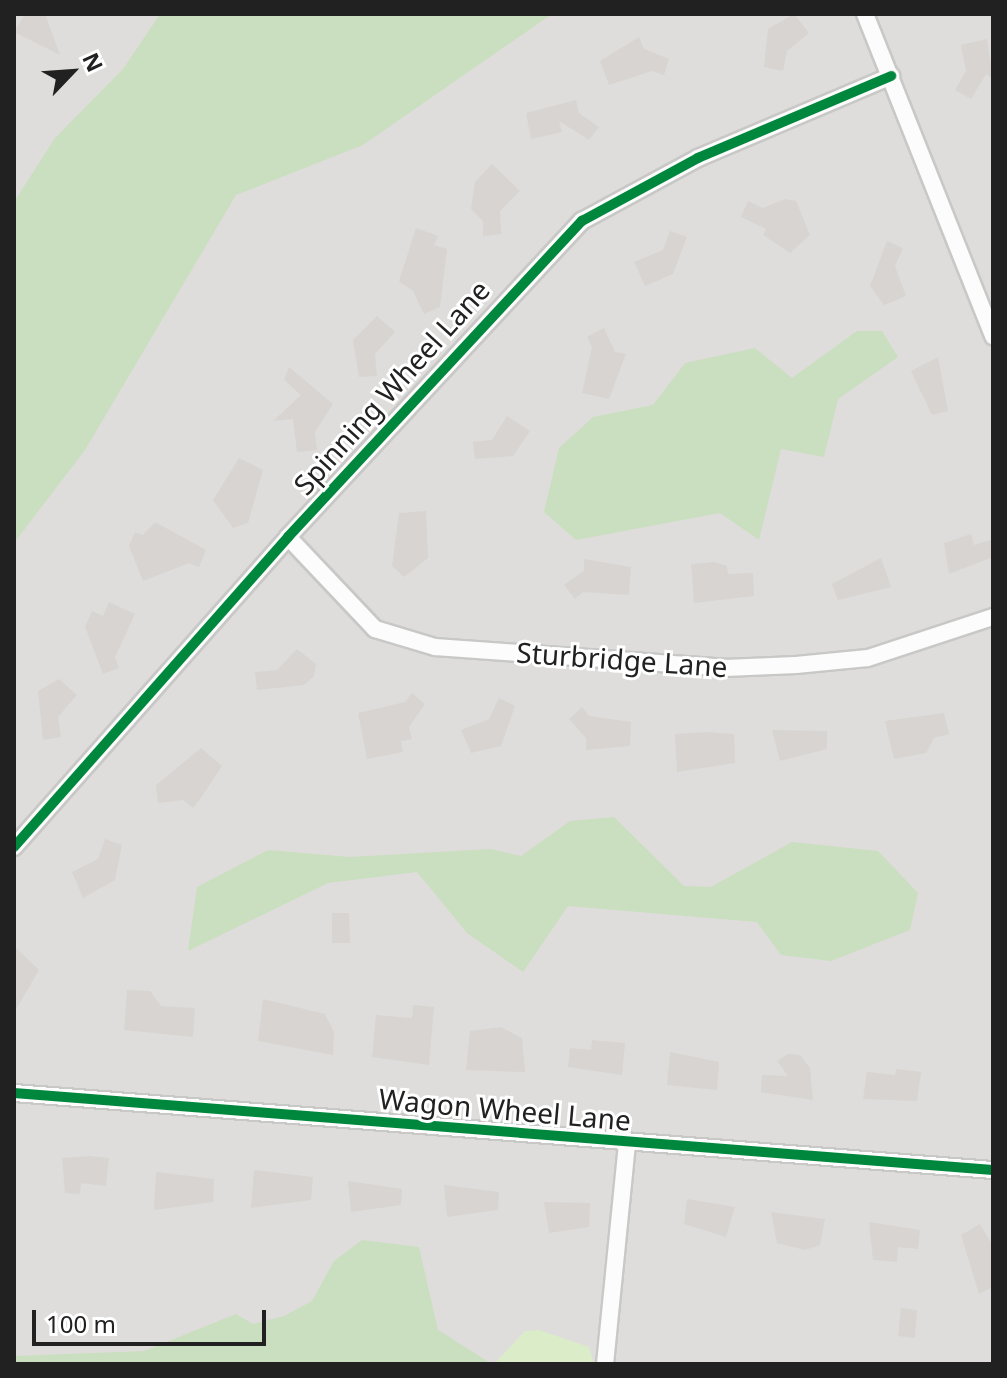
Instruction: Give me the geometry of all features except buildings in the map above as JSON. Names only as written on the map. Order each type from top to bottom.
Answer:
[{"type":"street","points":[[865,14],[993,336]]},
{"type":"street","name":"Spinning Wheel Lane","points":[[14,847],[288,537],[582,221],[698,158],[891,76]]},
{"type":"street","name":"Sturbridge Lane","points":[[288,537],[375,629],[435,647],[725,668],[796,665],[868,658],[993,617]]},
{"type":"street","name":"Wagon Wheel Lane","points":[[14,1093],[627,1145],[993,1170]]},
{"type":"street","points":[[605,1364],[627,1145]]},
{"type":"shaded area","points":[[14,14],[993,14],[993,1364],[14,1364]]},
{"type":"green space","points":[[160,14],[552,14],[363,145],[236,195],[85,450],[14,543],[14,202],[55,138],[123,69]]},
{"type":"green space","points":[[857,331],[882,331],[898,357],[838,399],[824,457],[781,449],[759,540],[720,513],[576,540],[544,512],[559,448],[593,417],[653,405],[685,363],[755,348],[792,378]]},
{"type":"green space","points":[[614,817],[684,886],[711,887],[792,842],[878,851],[918,893],[910,930],[831,961],[781,955],[757,922],[568,906],[523,972],[467,933],[417,872],[328,883],[188,951],[197,887],[268,850],[350,857],[490,849],[521,856],[570,821]]},
{"type":"green space","points":[[362,1240],[419,1247],[438,1330],[492,1364],[14,1364],[14,1356],[144,1351],[236,1314],[253,1324],[284,1316],[312,1301],[334,1261]]},
{"type":"green space","points":[[539,1330],[589,1347],[594,1364],[494,1364],[525,1331]]},
{"type":"cycle path","points":[[14,847],[288,537],[582,221],[698,158],[891,76]]},
{"type":"cycle path","points":[[14,1093],[993,1170]]}]
